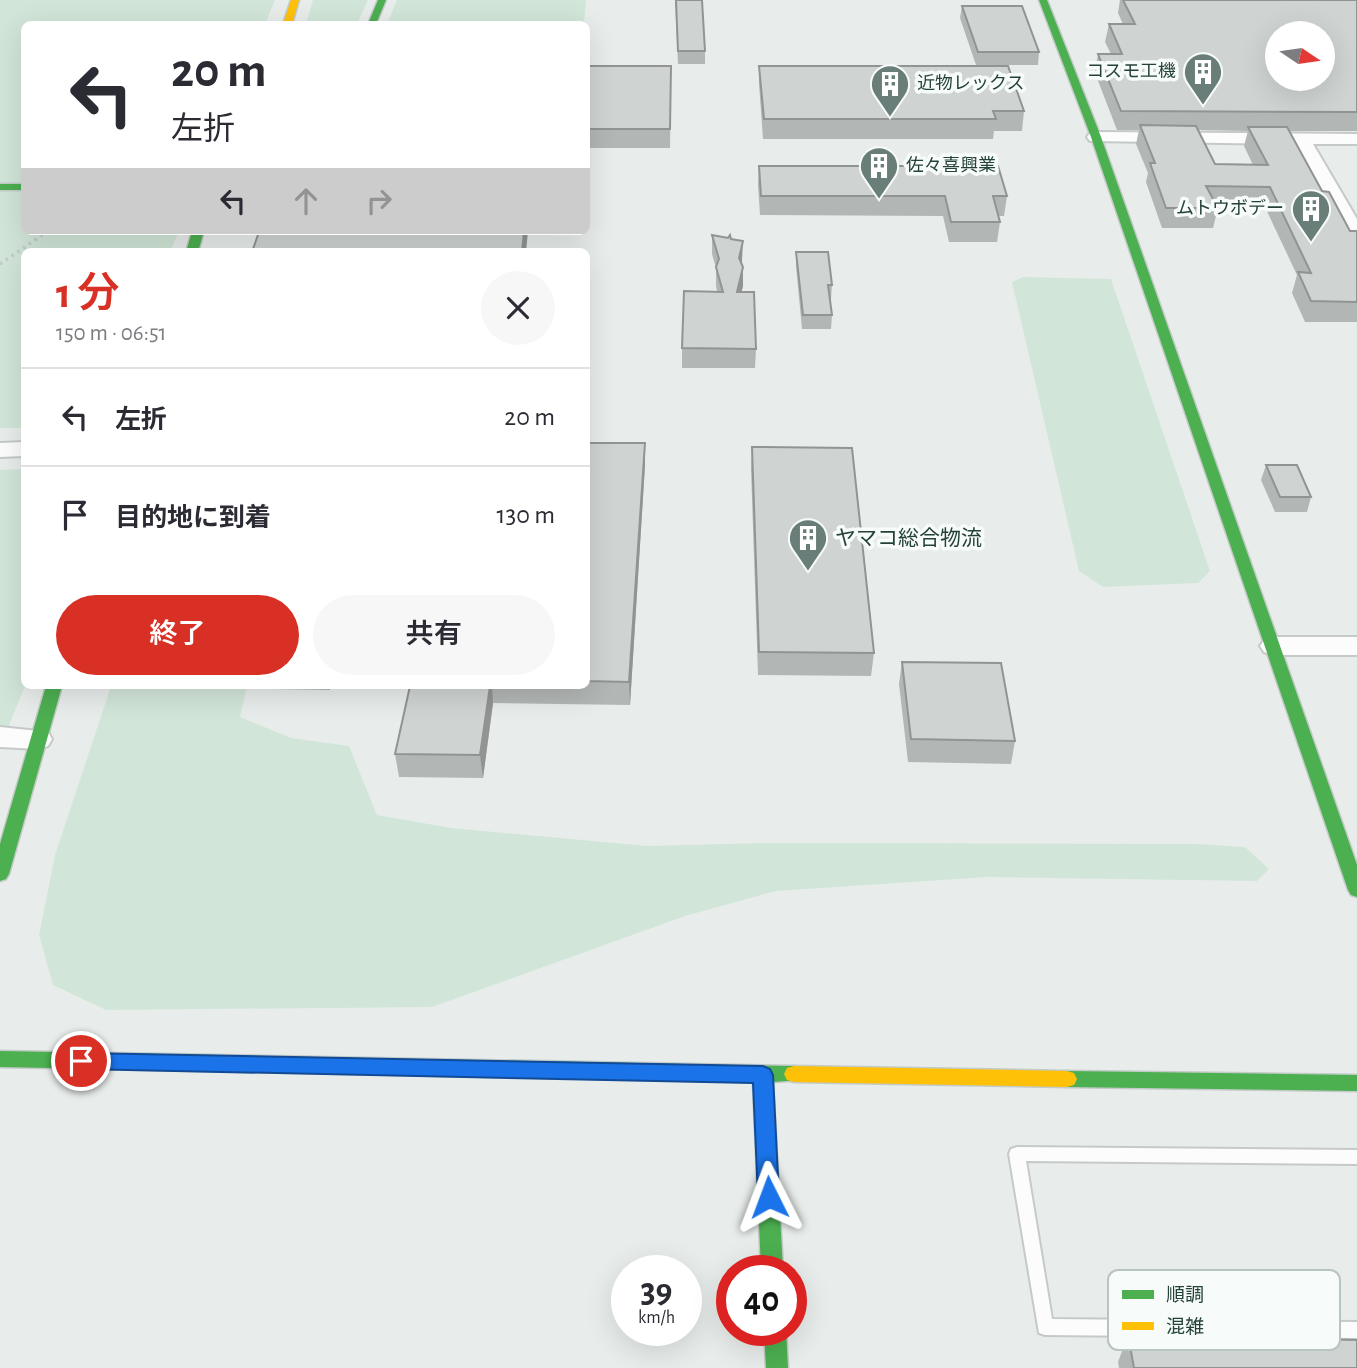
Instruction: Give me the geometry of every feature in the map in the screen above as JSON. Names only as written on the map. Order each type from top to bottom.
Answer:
[{"type":"street","points":[[288,21],[295,0]]},
{"type":"street","points":[[373,21],[383,0]]},
{"type":"street","points":[[1043,0],[1096,137],[1357,890]]},
{"type":"street","points":[[1096,137],[1357,139]]},
{"type":"street","points":[[1301,139],[1357,235]]},
{"type":"street","points":[[0,187],[21,187]]},
{"type":"street","points":[[0,450],[21,449]]},
{"type":"street","points":[[1273,646],[1357,646]]},
{"type":"street","points":[[0,874],[53,689]]},
{"type":"street","points":[[0,737],[38,739]]},
{"type":"street","points":[[0,826],[38,739]]},
{"type":"street","points":[[0,1059],[763,1075],[834,1073],[1357,1083]]},
{"type":"street","points":[[763,1075],[771,1255]]},
{"type":"street","points":[[776,1346],[777,1368]]},
{"type":"lane","points":[[1108,1328],[1045,1327],[1017,1154],[1357,1157]]},
{"type":"path","points":[[24,248],[43,235]]},
{"type":"path","points":[[0,264],[21,250]]},
{"type":"green space","points":[[0,0],[275,0],[266,21],[21,21],[21,235],[177,235],[172,248],[21,248],[21,428],[0,428]]},
{"type":"green space","points":[[313,0],[368,0],[358,21],[307,21]]},
{"type":"green space","points":[[397,0],[586,0],[584,21],[388,21]]},
{"type":"green space","points":[[1023,277],[1111,279],[1210,571],[1198,583],[1103,587],[1079,571],[1012,282]]},
{"type":"green space","points":[[21,469],[21,689],[24,689],[0,747],[0,470]]},
{"type":"green space","points":[[110,689],[246,689],[240,717],[291,738],[349,746],[377,815],[451,828],[647,846],[768,843],[1196,844],[1245,847],[1269,869],[1257,881],[987,877],[776,891],[685,916],[432,1007],[106,1010],[53,985],[39,935],[55,855]]},
{"type":"building","points":[[676,0],[702,0],[705,51],[678,51]]},
{"type":"building","points":[[1123,0],[1357,0],[1357,112],[1121,111],[1098,54],[1122,54],[1109,24],[1135,24]]},
{"type":"building","points":[[962,6],[1022,6],[1039,52],[978,52]]},
{"type":"building","points":[[590,66],[671,66],[670,129],[590,129]]},
{"type":"building","points":[[759,66],[1008,66],[1024,111],[993,111],[996,119],[764,119]]},
{"type":"building","points":[[1140,125],[1196,126],[1215,164],[1268,165],[1248,127],[1287,127],[1322,191],[1329,192],[1350,231],[1357,231],[1357,302],[1311,301],[1298,272],[1311,273],[1270,187],[1206,186],[1218,208],[1166,208],[1150,163],[1155,163]]},
{"type":"building","points":[[759,166],[998,166],[1007,196],[993,196],[1000,222],[951,222],[945,196],[761,196]]},
{"type":"building","points":[[258,235],[524,235],[522,248],[253,248]]},
{"type":"building","points":[[712,235],[728,238],[730,235],[731,239],[743,241],[739,258],[743,267],[737,292],[754,292],[756,349],[682,348],[684,291],[723,292],[716,267],[719,259]]},
{"type":"building","points":[[796,252],[828,252],[832,315],[803,315]]},
{"type":"building","points":[[590,443],[645,443],[629,682],[590,681]]},
{"type":"building","name":"ヤマコ総合物流","points":[[752,447],[852,448],[874,653],[759,652]]},
{"type":"building","points":[[1266,465],[1297,465],[1311,497],[1280,497]]},
{"type":"building","points":[[902,662],[1001,663],[1015,741],[911,739]]},
{"type":"building","points":[[409,689],[490,689],[480,755],[395,754]]},
{"type":"building","points":[[1340,1340],[1357,1340],[1357,1368],[1134,1368],[1131,1350],[1340,1350]]},
{"type":"traffic: fast","points":[[373,21],[382,0]]},
{"type":"traffic: fast","points":[[1043,0],[1096,137],[1357,890]]},
{"type":"traffic: fast","points":[[0,187],[21,187]]},
{"type":"traffic: fast","points":[[193,248],[197,235]]},
{"type":"traffic: fast","points":[[0,874],[53,689]]},
{"type":"traffic: fast","points":[[0,1059],[794,1074]]},
{"type":"traffic: fast","points":[[763,1075],[771,1255]]},
{"type":"traffic: fast","points":[[1067,1079],[1357,1083]]},
{"type":"traffic: fast","points":[[776,1346],[777,1368]]},
{"type":"traffic: slow","points":[[288,21],[295,0]]},
{"type":"traffic: slow","points":[[794,1074],[1067,1079]]},
{"type":"place","name":"コスモ工機","points":[[1203,106]]},
{"type":"place","name":"近物レックス","points":[[890,118]]},
{"type":"place","name":"佐々喜興業","points":[[879,200]]},
{"type":"place","name":"ムトウボデー","points":[[1311,243]]},
{"type":"place","name":"ヤマコ総合物流","points":[[808,572]]},
{"type":"route","points":[[81,1061],[763,1075],[769,1197]]}]
